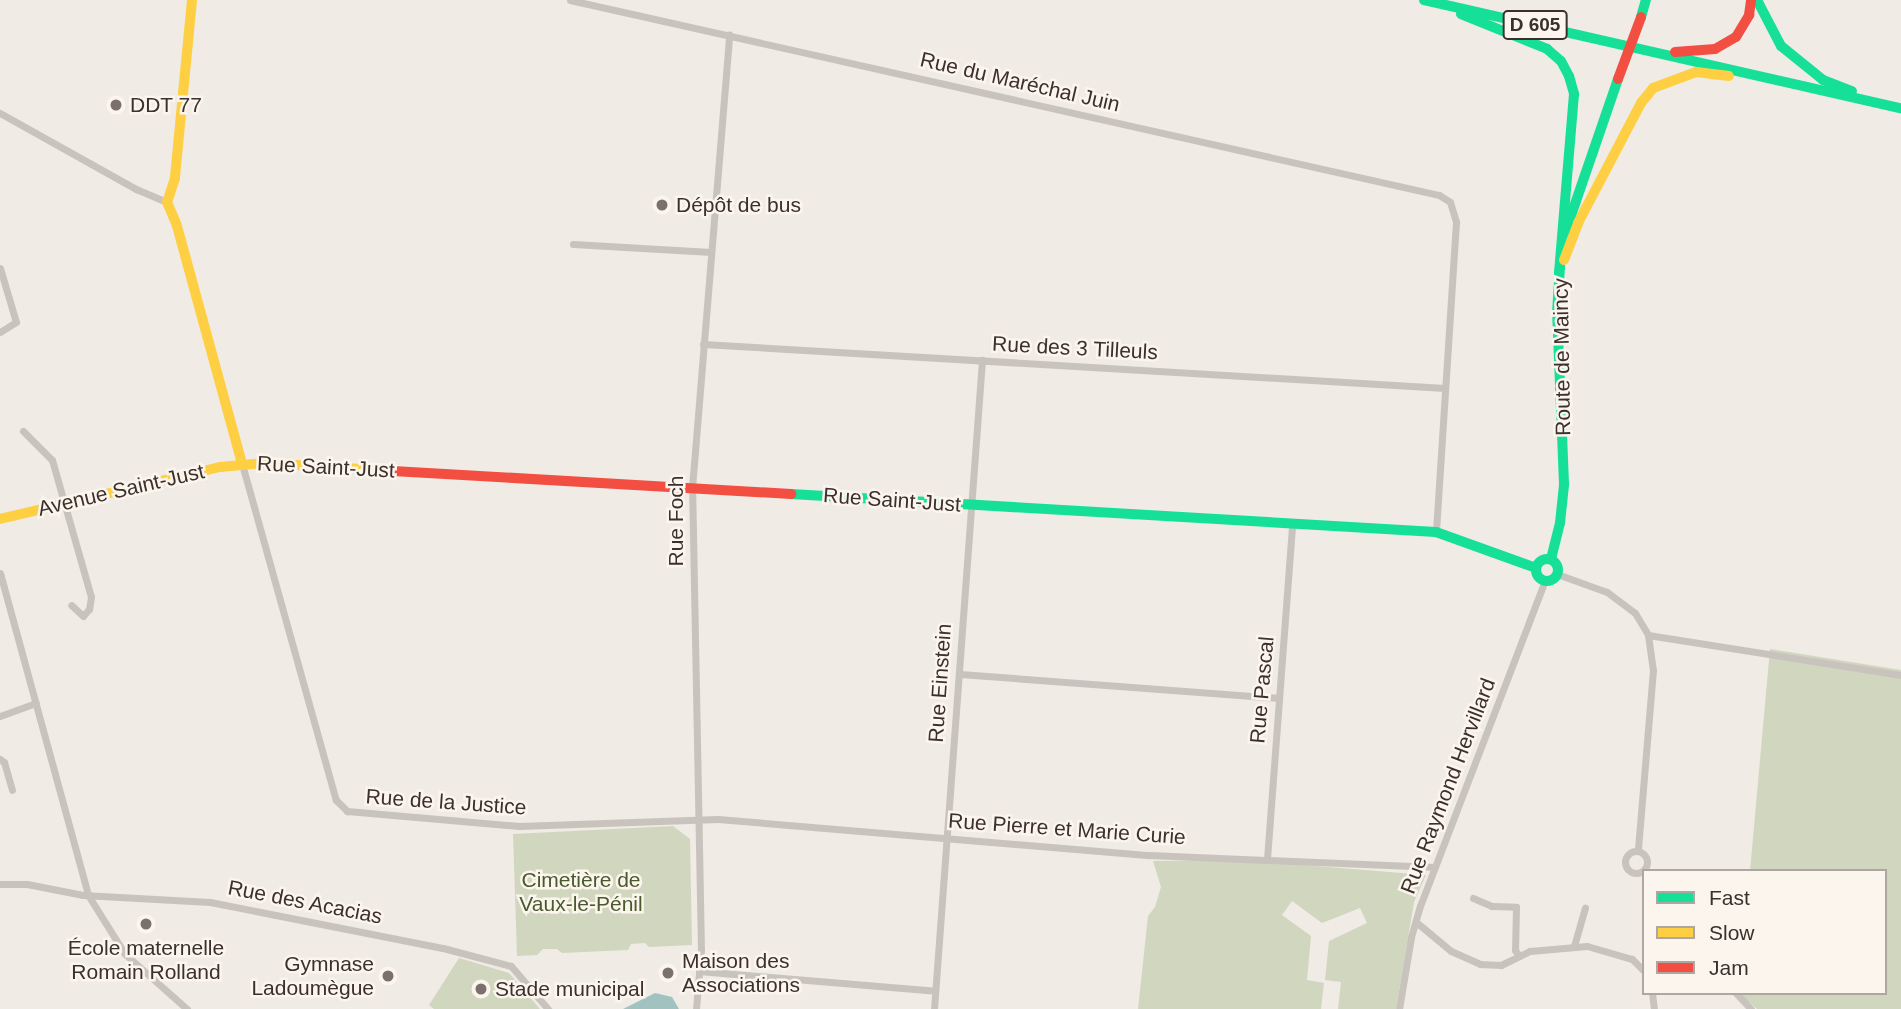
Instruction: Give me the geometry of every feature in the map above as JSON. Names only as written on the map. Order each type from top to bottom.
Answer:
[{"type":"street","points":[[192,0],[175,178],[167,202],[177,226],[242,463]]},
{"type":"street","name":"Rue du Maréchal Juin","points":[[570,0],[1439,195],[1450,202],[1455,211],[1445,388]]},
{"type":"street","points":[[1423,0],[1548,49],[1561,61],[1569,76],[1574,94],[1559,273]]},
{"type":"street","name":"D 605","points":[[1423,0],[1901,107]]},
{"type":"street","name":"Route de Maincy","points":[[1551,559],[1560,523],[1564,484],[1557,313],[1559,273],[1569,218],[1646,0]]},
{"type":"street","points":[[1647,50],[1693,52],[1715,49],[1736,37],[1743,28],[1751,0]]},
{"type":"street","points":[[1757,0],[1781,46],[1801,64],[1841,87],[1901,107]]},
{"type":"street","name":"Rue Foch","points":[[696,1009],[699,971],[692,488],[729,35]]},
{"type":"street","points":[[1559,273],[1578,223],[1641,103],[1653,88],[1663,82],[1696,72],[1781,82]]},
{"type":"street","points":[[0,113],[136,189],[167,202]]},
{"type":"street","points":[[573,244],[710,252]]},
{"type":"street","points":[[0,268],[2,288],[16,323],[0,332]]},
{"type":"street","name":"Rue des 3 Tilleuls","points":[[704,344],[1445,388]]},
{"type":"street","name":"Rue Einstein","points":[[934,1009],[982,360]]},
{"type":"street","points":[[1436,532],[1445,388]]},
{"type":"street","points":[[23,431],[52,460],[90,597],[89,609],[83,616],[71,605]]},
{"type":"street","name":"Rue Saint-Just","points":[[242,463],[1436,532],[1536,568]]},
{"type":"street","name":"Avenue Saint-Just","points":[[0,519],[242,463]]},
{"type":"street","name":"Rue de la Justice","points":[[242,463],[340,806],[365,814],[519,826],[697,819]]},
{"type":"street","name":"Rue Pascal","points":[[1267,859],[1292,524]]},
{"type":"street","points":[[1551,559],[1557,564],[1557,574],[1545,581],[1537,575],[1536,568],[1541,560],[1551,559]]},
{"type":"street","points":[[0,573],[88,895],[125,954],[187,1009]]},
{"type":"street","points":[[1557,574],[1607,592],[1635,613],[1648,635],[1653,670],[1638,850],[1647,859],[1644,869]]},
{"type":"street","name":"Rue Raymond Hervillard","points":[[1399,1009],[1416,922],[1545,581]]},
{"type":"street","points":[[1648,635],[1901,676]]},
{"type":"street","points":[[960,674],[1279,698]]},
{"type":"street","points":[[0,716],[36,703]]},
{"type":"street","points":[[0,759],[4,762],[12,790]]},
{"type":"street","name":"Rue Pierre et Marie Curie","points":[[697,819],[1149,855],[1435,867]]},
{"type":"street","points":[[1638,850],[1627,855],[1626,866],[1631,872],[1642,871]]},
{"type":"street","name":"Rue des Acacias","points":[[0,884],[27,884],[88,895],[210,902],[410,940],[511,966],[548,1009]]},
{"type":"street","points":[[1473,898],[1492,906],[1516,906],[1516,950],[1519,956]]},
{"type":"street","points":[[1574,946],[1586,908]]},
{"type":"street","points":[[1416,922],[1451,951],[1480,964],[1501,965],[1519,956],[1574,946],[1597,947],[1632,959],[1642,969]]},
{"type":"street","points":[[699,971],[935,991]]},
{"type":"street","points":[[1738,995],[1751,1009]]},
{"type":"green space","points":[[1770,649],[1901,670],[1901,1009],[1757,1009],[1741,995],[1887,995],[1887,869],[1750,869]]},
{"type":"green space","name":"Cimetière de Vaux-le-Pénil","points":[[673,826],[690,839],[692,945],[649,947],[645,943],[631,944],[628,950],[562,953],[557,949],[543,949],[537,955],[517,956],[513,834]]},
{"type":"green space","points":[[1243,860],[1426,875],[1414,902],[1396,1009],[1338,1009],[1341,982],[1325,980],[1329,941],[1367,923],[1360,908],[1322,923],[1292,901],[1282,915],[1311,936],[1307,980],[1324,983],[1321,1009],[1138,1009],[1148,916],[1155,907],[1161,887],[1153,861]]},
{"type":"green space","name":"Stade municipal","points":[[459,958],[509,973],[540,1009],[434,1009],[429,1005]]},
{"type":"water","points":[[655,993],[672,997],[679,1009],[623,1009]]},
{"type":"traffic: fast","points":[[1424,0],[1901,108]]},
{"type":"traffic: fast","points":[[1641,17],[1646,0]]},
{"type":"traffic: fast","points":[[1757,0],[1781,46],[1823,80],[1852,91]]},
{"type":"traffic: fast","points":[[1461,14],[1547,49],[1561,61],[1569,76],[1574,94],[1559,273]]},
{"type":"traffic: fast","points":[[1565,233],[1618,79]]},
{"type":"traffic: fast","points":[[1551,559],[1560,523],[1564,484],[1557,313],[1560,266]]},
{"type":"traffic: fast","points":[[791,494],[1436,532],[1536,568]]},
{"type":"traffic: fast","points":[[1547,559],[1555,562],[1558,570],[1555,578],[1547,581],[1539,578],[1536,570],[1539,562],[1547,559]]},
{"type":"traffic: slow","points":[[192,0],[175,178],[167,202],[177,226],[242,463]]},
{"type":"traffic: slow","points":[[1564,260],[1578,223],[1641,103],[1653,88],[1696,72],[1729,76]]},
{"type":"traffic: slow","points":[[0,519],[220,467],[264,463],[393,471]]},
{"type":"traffic: jam","points":[[1675,52],[1715,49],[1736,37],[1749,15],[1751,0]]},
{"type":"traffic: jam","points":[[1618,79],[1641,17]]},
{"type":"traffic: jam","points":[[393,471],[791,494]]},
{"type":"place","name":"DDT 77","points":[[116,105]]},
{"type":"place","name":"Dépôt de bus","points":[[662,205]]},
{"type":"place","name":"École maternelle Romain Rolland","points":[[146,924]]},
{"type":"place","name":"Maison des Associations","points":[[668,973]]},
{"type":"place","name":"Gymnase Ladoumègue","points":[[388,976]]},
{"type":"place","name":"Stade municipal","points":[[481,989]]}]
